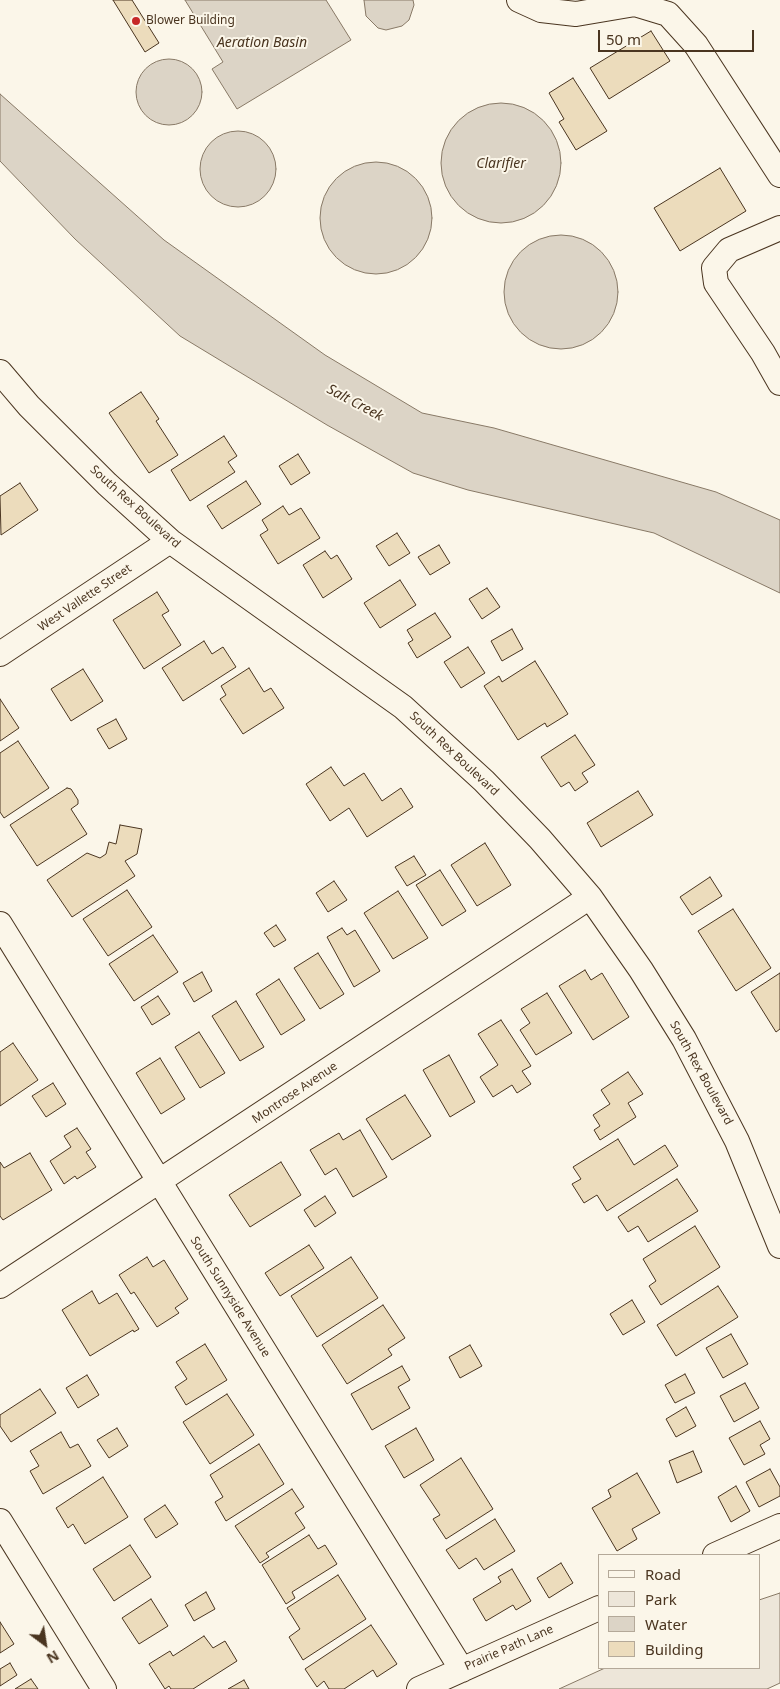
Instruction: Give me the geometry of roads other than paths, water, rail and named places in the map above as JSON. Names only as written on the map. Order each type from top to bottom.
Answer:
[{"type":"street","points":[[519,0],[541,10],[576,14],[635,4],[668,14],[696,44],[780,175]]},
{"type":"street","points":[[780,228],[729,250],[714,268],[716,283],[763,353],[780,383]]},
{"type":"street","name":"South Rex Boulevard","points":[[0,372],[28,406],[106,484],[170,541],[403,707],[484,781],[540,839],[590,897],[641,970],[705,1076],[737,1141],[780,1246]]},
{"type":"street","name":"West Vallette Street","points":[[0,654],[170,541]]},
{"type":"street","name":"Montrose Avenue","points":[[0,1286],[590,897]]},
{"type":"street","name":"South Sunnyside Avenue","points":[[0,924],[462,1670]]},
{"type":"street","points":[[0,1521],[104,1689]]},
{"type":"street","points":[[717,1554],[780,1526]]},
{"type":"street","name":"Prairie Path Lane","points":[[418,1689],[598,1608]]},
{"type":"water","name":"Aeration Basin","points":[[185,0],[326,0],[351,40],[237,109],[212,69],[223,62]]},
{"type":"water","points":[[364,0],[413,0],[414,5],[409,20],[402,26],[386,30],[378,28],[366,16]]},
{"type":"water","points":[[169,59],[182,61],[192,69],[200,79],[202,92],[200,105],[192,115],[182,123],[169,125],[156,123],[146,115],[138,105],[136,92],[138,79],[146,69],[156,61]]},
{"type":"water","name":"Salt Creek","points":[[0,94],[164,240],[325,355],[422,413],[494,428],[716,492],[780,520],[780,593],[654,533],[468,490],[413,473],[327,425],[180,336],[75,239],[0,161]]},
{"type":"water","name":"Clarifier","points":[[501,103],[513,104],[524,108],[534,113],[543,121],[551,130],[556,140],[560,151],[560,175],[556,186],[551,196],[543,205],[534,213],[524,218],[513,222],[501,223],[489,222],[478,218],[468,213],[459,205],[451,196],[446,186],[442,175],[441,163],[442,151],[446,140],[451,130],[459,121],[468,113],[478,108],[489,104]]},
{"type":"water","points":[[231,131],[245,131],[259,137],[270,148],[276,162],[273,184],[265,196],[245,207],[231,207],[217,201],[206,190],[200,176],[200,162],[206,148],[217,137]]},
{"type":"water","points":[[376,162],[398,166],[416,178],[428,196],[432,218],[428,240],[416,258],[398,270],[376,274],[354,270],[336,258],[324,240],[320,218],[324,196],[336,178],[354,166]]},
{"type":"water","points":[[561,235],[583,239],[602,251],[614,270],[618,292],[614,314],[602,333],[583,345],[561,349],[539,345],[520,333],[508,314],[504,292],[508,270],[520,251],[539,239]]},
{"type":"place","name":"Blower Building","points":[[136,21]]}]
